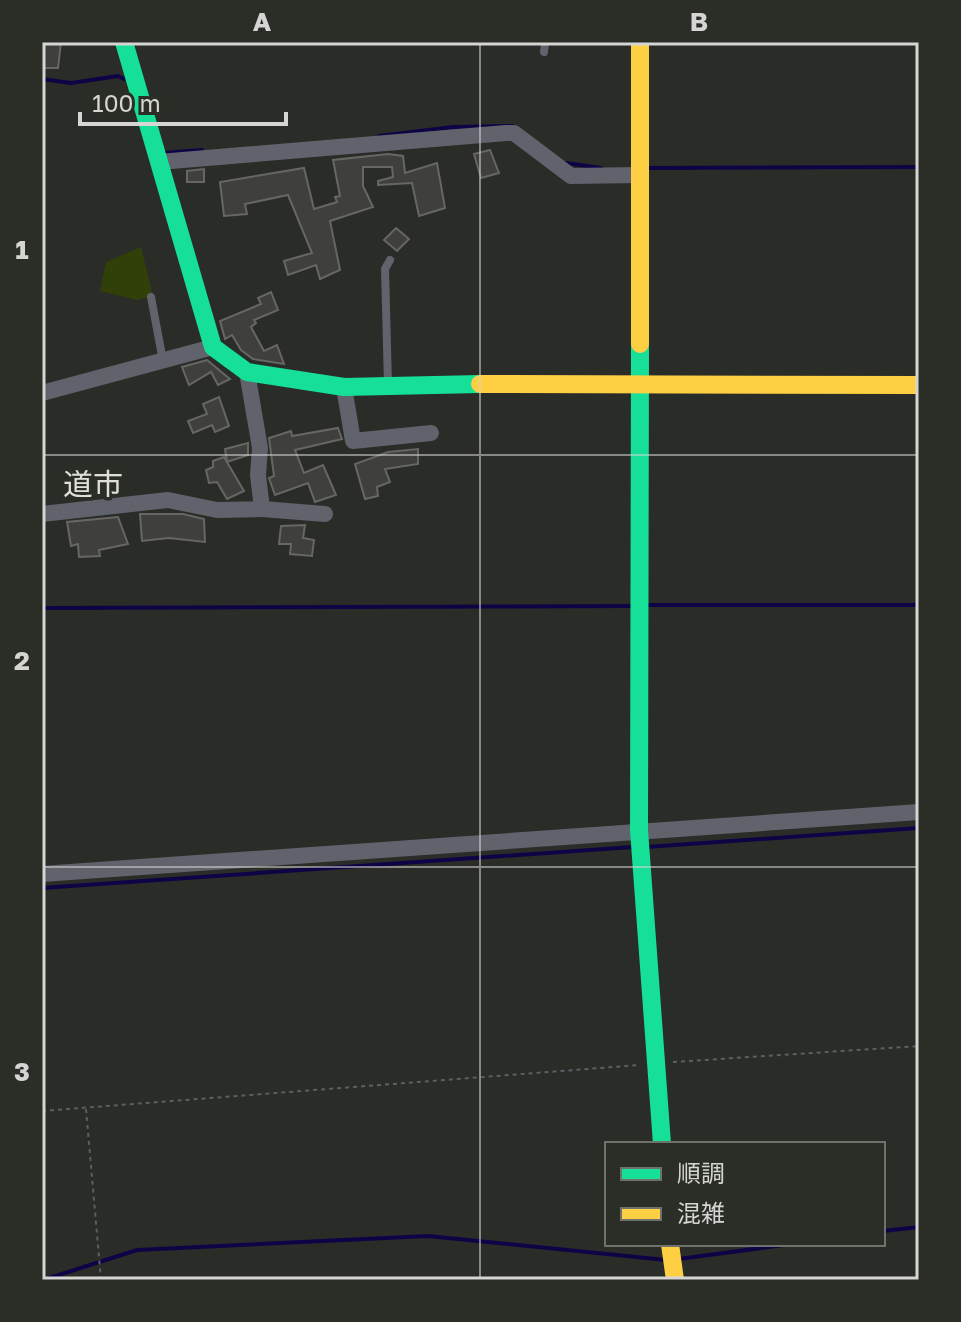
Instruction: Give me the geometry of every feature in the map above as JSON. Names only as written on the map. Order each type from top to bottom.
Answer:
[{"type":"street","points":[[124,42],[213,347],[247,372],[344,387],[919,385]]},
{"type":"street","points":[[640,42],[639,830],[662,1142]]},
{"type":"street","points":[[159,162],[514,133],[571,176],[639,175]]},
{"type":"street","points":[[42,393],[213,347]]},
{"type":"street","points":[[247,372],[260,448],[258,475],[262,509]]},
{"type":"street","points":[[344,387],[353,441],[431,433]]},
{"type":"street","points":[[42,514],[168,500],[217,510],[262,509],[325,514]]},
{"type":"street","points":[[42,874],[919,812]]},
{"type":"street","points":[[670,1246],[675,1280]]},
{"type":"lane","points":[[388,386],[385,269],[390,260]]},
{"type":"lane","points":[[151,297],[163,362]]},
{"type":"path","points":[[42,1111],[919,1046]]},
{"type":"path","points":[[86,1108],[101,1280]]},
{"type":"green space","points":[[141,247],[153,296],[137,300],[100,291],[106,262]]},
{"type":"building","points":[[42,42],[61,42],[58,68],[42,68]]},
{"type":"building","points":[[490,150],[499,173],[481,178],[474,154]]},
{"type":"building","points":[[388,154],[403,156],[405,173],[437,163],[445,208],[419,216],[412,183],[378,185],[378,181],[393,177],[392,167],[363,167],[363,186],[373,207],[330,221],[340,270],[320,279],[316,265],[288,275],[284,261],[312,253],[288,195],[245,204],[247,214],[224,216],[220,182],[304,168],[314,209],[337,202],[335,197],[340,196],[333,160]]},
{"type":"building","points":[[204,169],[204,182],[187,182],[187,171]]},
{"type":"building","points":[[396,228],[409,239],[397,251],[384,240]]},
{"type":"building","points":[[271,292],[278,310],[254,320],[256,323],[251,327],[264,351],[277,345],[284,364],[253,359],[241,350],[232,335],[225,339],[220,321],[261,304],[258,298]]},
{"type":"building","points":[[207,360],[230,379],[218,385],[211,372],[189,385],[182,367]]},
{"type":"building","points":[[219,397],[229,426],[215,432],[212,425],[193,433],[188,421],[207,414],[203,404]]},
{"type":"building","points":[[338,428],[342,439],[295,450],[304,473],[323,465],[336,495],[315,502],[308,483],[275,495],[269,478],[274,476],[269,438],[291,431],[292,436]]},
{"type":"building","points":[[248,443],[248,455],[227,462],[225,449]]},
{"type":"building","points":[[418,449],[418,464],[385,469],[390,482],[377,487],[378,496],[365,499],[355,464],[388,452]]},
{"type":"building","points":[[224,457],[244,491],[227,499],[217,482],[209,483],[206,470],[213,467],[213,461]]},
{"type":"building","points":[[140,514],[183,514],[204,519],[205,542],[169,538],[142,541]]},
{"type":"building","points":[[118,517],[128,544],[99,550],[100,556],[79,557],[78,544],[71,546],[67,522]]},
{"type":"building","points":[[305,525],[303,538],[314,540],[312,556],[290,554],[291,544],[279,544],[281,526]]},
{"type":"waterway","points":[[42,79],[71,83],[118,76],[124,79]]},
{"type":"waterway","points":[[379,136],[453,127],[513,126]]},
{"type":"waterway","points":[[163,153],[202,150]]},
{"type":"waterway","points":[[566,163],[601,168]]},
{"type":"waterway","points":[[645,168],[919,167]]},
{"type":"waterway","points":[[645,605],[919,605]]},
{"type":"waterway","points":[[42,608],[633,606]]},
{"type":"waterway","points":[[646,847],[919,828]]},
{"type":"waterway","points":[[42,888],[633,847]]},
{"type":"waterway","points":[[885,1231],[919,1227]]},
{"type":"waterway","points":[[43,1280],[137,1250],[428,1236],[666,1260]]},
{"type":"waterway","points":[[679,1259],[776,1246]]},
{"type":"traffic: fast","points":[[124,42],[213,347],[247,372],[344,387],[480,384]]},
{"type":"traffic: fast","points":[[640,344],[639,830],[662,1142]]},
{"type":"traffic: slow","points":[[640,42],[640,344]]},
{"type":"traffic: slow","points":[[480,384],[919,385]]},
{"type":"traffic: slow","points":[[670,1246],[675,1280]]},
{"type":"district","name":"道市","points":[[93,484]]}]
